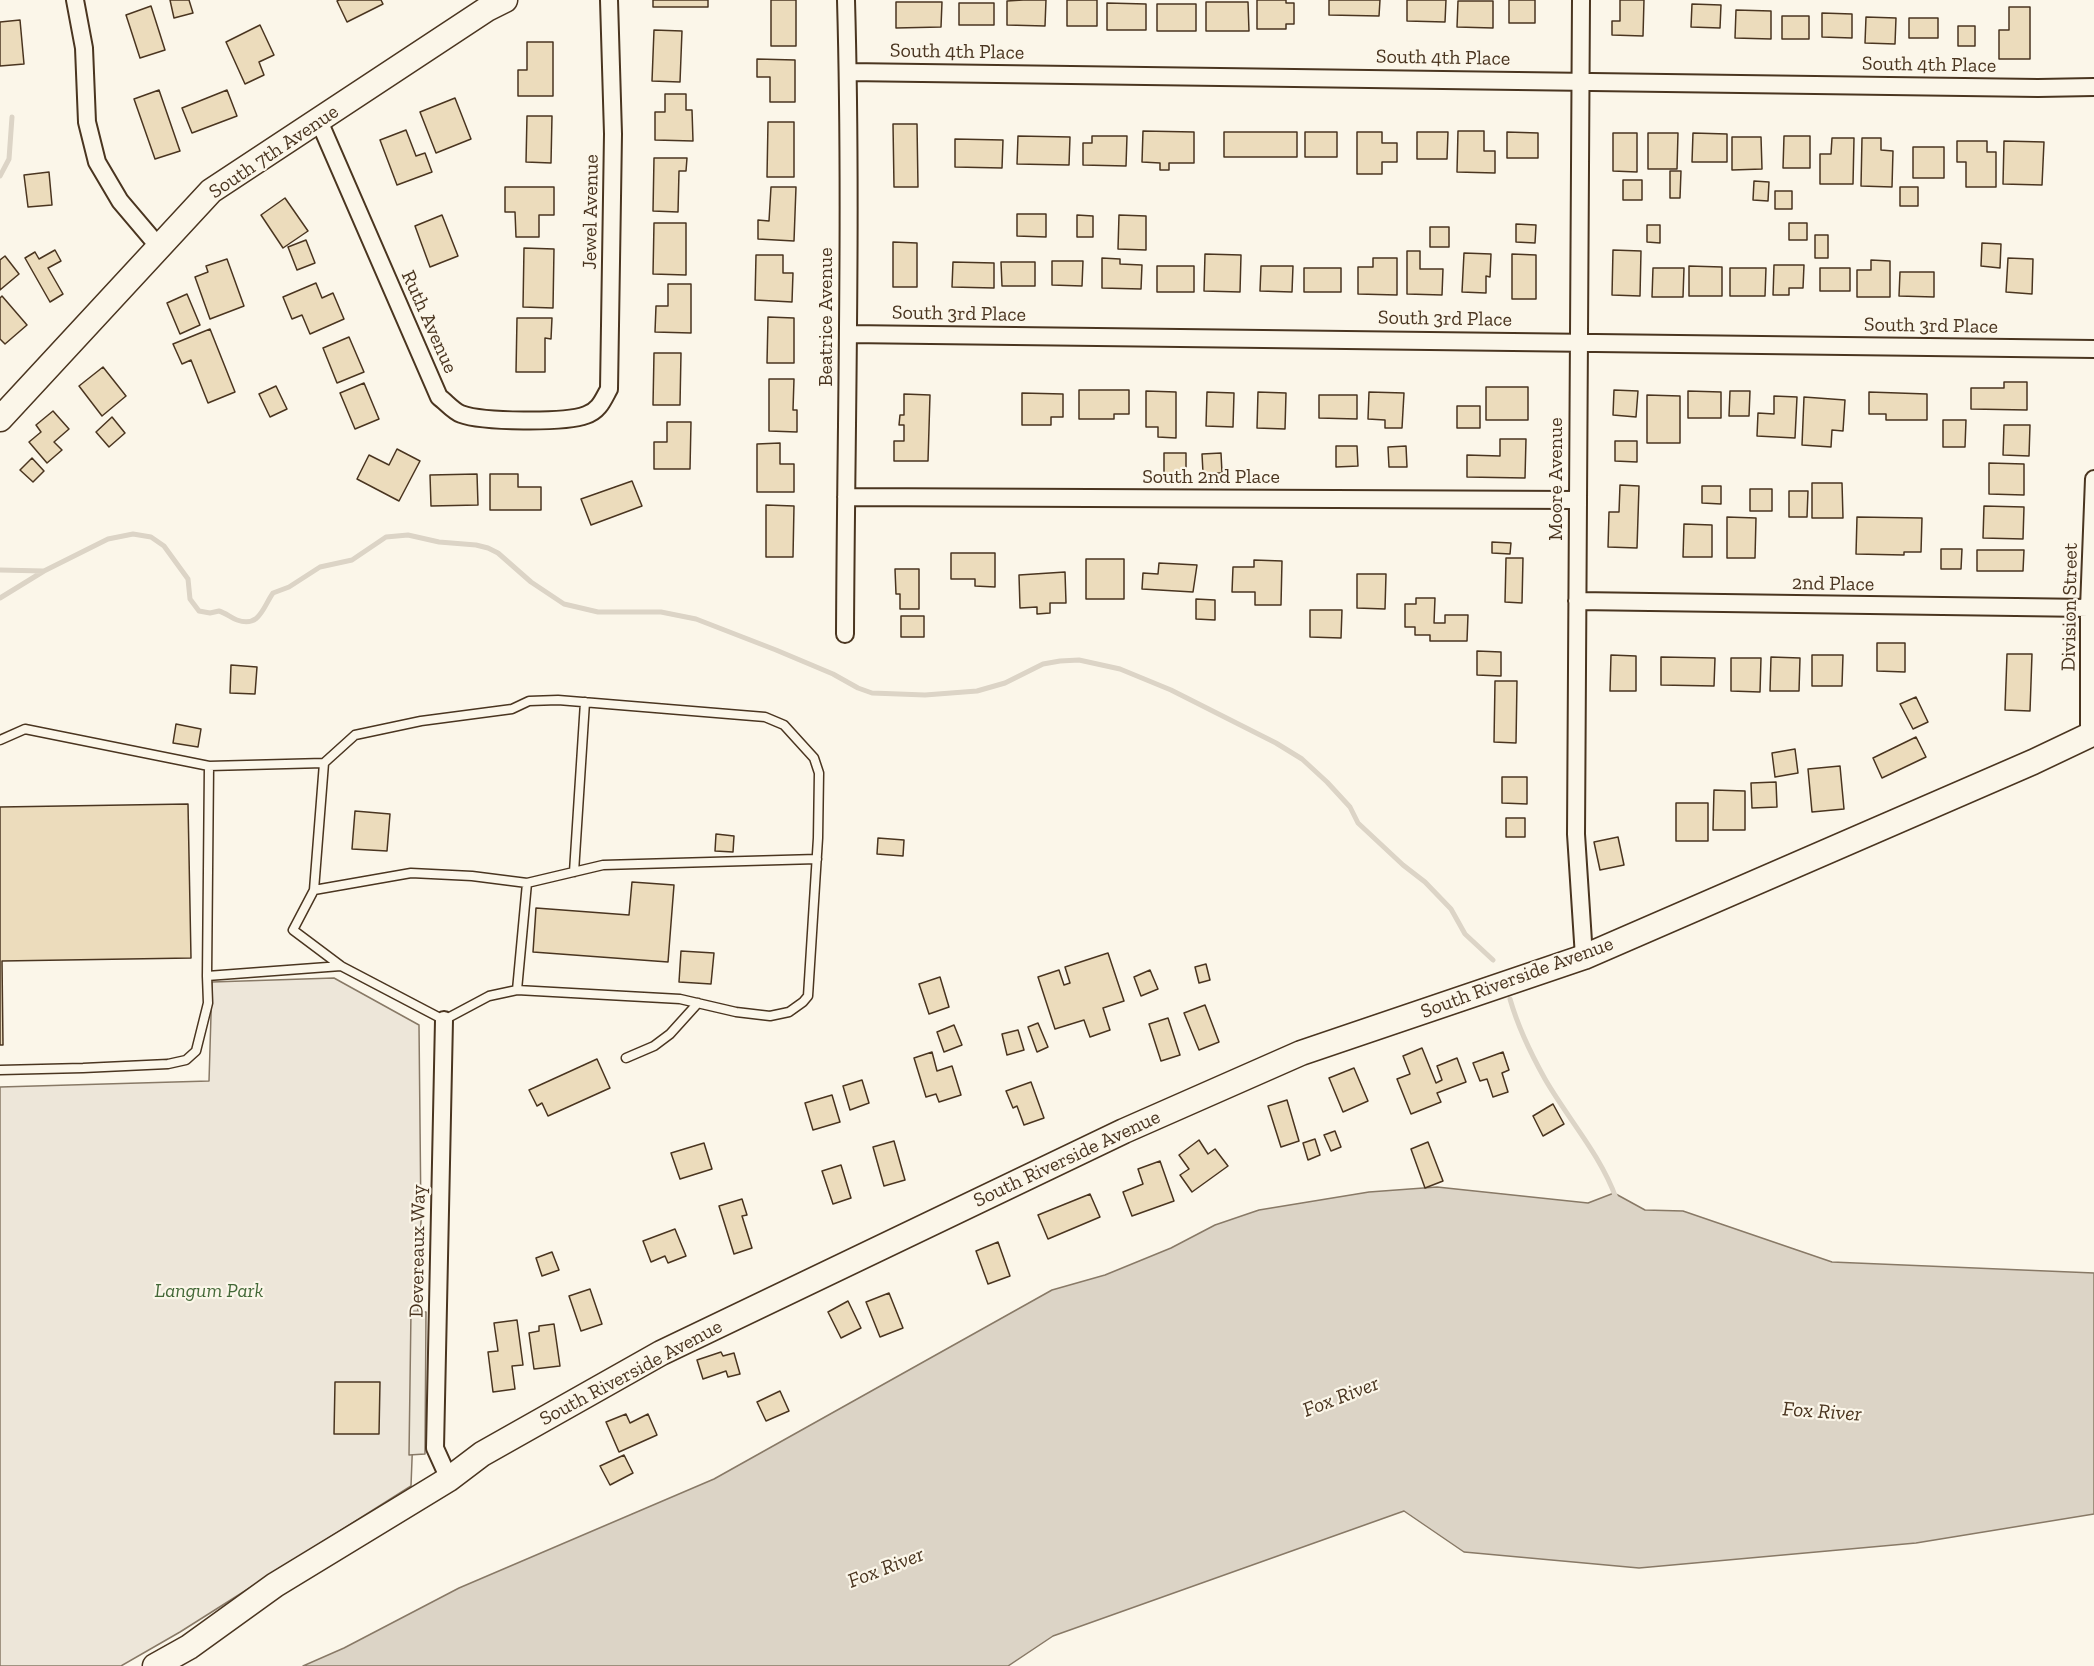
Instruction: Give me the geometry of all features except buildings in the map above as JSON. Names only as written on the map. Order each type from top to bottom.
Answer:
[{"type":"main road","name":"South 7th Avenue","points":[[0,419],[211,191],[487,9],[505,0]]},
{"type":"main road","name":"South Riverside Avenue","points":[[155,1666],[189,1647],[275,1585],[449,1479],[482,1454],[661,1353],[1124,1131],[1301,1053],[1584,957],[2033,762],[2092,734]]},
{"type":"street","points":[[75,0],[84,48],[87,122],[97,162],[120,201],[159,246]]},
{"type":"street","name":"Jewel Avenue","points":[[587,415],[600,406],[609,389],[613,155],[609,0]]},
{"type":"street","name":"Beatrice Avenue","points":[[844,634],[848,334],[846,0]]},
{"type":"street","name":"Moore Avenue","points":[[1581,0],[1576,834],[1584,957]]},
{"type":"street","name":"South 4th Place","points":[[848,72],[2094,87]]},
{"type":"street","name":"Ruth Avenue","points":[[319,121],[439,397],[459,413],[484,419],[568,419],[587,415]]},
{"type":"street","name":"South 3rd Place","points":[[848,334],[2094,349]]},
{"type":"street","name":"Division Street","points":[[2092,734],[2089,608],[2094,479]]},
{"type":"street","name":"South 2nd Place","points":[[846,497],[1577,500]]},
{"type":"street","name":"2nd Place","points":[[1577,601],[2089,608]]},
{"type":"street","name":"Devereaux Way","points":[[444,1020],[435,1448],[449,1479]]},
{"type":"lane","points":[[0,740],[25,729],[209,766],[324,763],[355,735],[421,721],[513,710],[529,701],[585,702],[765,717],[784,725],[814,758],[819,772],[817,859],[808,996],[789,1012],[770,1016],[736,1012],[680,999],[517,990],[489,996],[444,1020],[341,966],[293,930],[314,890],[324,763]]},
{"type":"lane","points":[[574,872],[585,702]]},
{"type":"lane","points":[[0,1070],[168,1064],[186,1060],[196,1052],[208,1003],[209,766]]},
{"type":"lane","points":[[314,890],[411,873],[472,876],[527,883],[603,865],[817,859]]},
{"type":"lane","points":[[517,990],[527,883]]},
{"type":"lane","points":[[207,976],[341,966]]},
{"type":"lane","points":[[626,1058],[654,1046],[670,1034],[698,1004]]},
{"type":"green space","name":"Langum Park","points":[[334,978],[419,1025],[421,1222],[411,1486],[180,1632],[121,1666],[0,1666],[0,1087],[209,1081],[212,982]]},
{"type":"shaded area","points":[[411,1311],[426,1312],[425,1454],[409,1455]]},
{"type":"water","name":"Fox River","points":[[1437,1187],[1588,1203],[1614,1193],[1645,1210],[1683,1211],[1832,1262],[2094,1273],[2094,1514],[1916,1543],[1639,1568],[1464,1552],[1404,1511],[1053,1636],[1008,1666],[303,1666],[344,1648],[459,1588],[714,1479],[1052,1290],[1105,1275],[1171,1248],[1215,1225],[1259,1210],[1369,1192]]},
{"type":"waterway","points":[[0,176],[9,159],[12,117]]},
{"type":"waterway","points":[[0,598],[44,571],[108,539],[133,534],[151,537],[164,546],[188,579],[190,599],[199,611],[210,613],[219,611],[245,622],[256,619],[260,615],[273,593],[289,587],[320,567],[352,560],[386,537],[408,535],[439,542],[488,548],[498,553],[531,582],[564,604],[598,612],[661,612],[696,619],[776,650],[872,693],[925,695],[977,691],[1005,683],[1043,664],[1060,661],[1079,660],[1120,669],[1171,690],[1276,743],[1302,759],[1350,807],[1358,823],[1425,882],[1451,909],[1465,934],[1493,960]]},
{"type":"waterway","points":[[0,570],[43,571]]},
{"type":"waterway","points":[[1510,999],[1521,1030],[1540,1070],[1593,1152],[1616,1198]]}]
